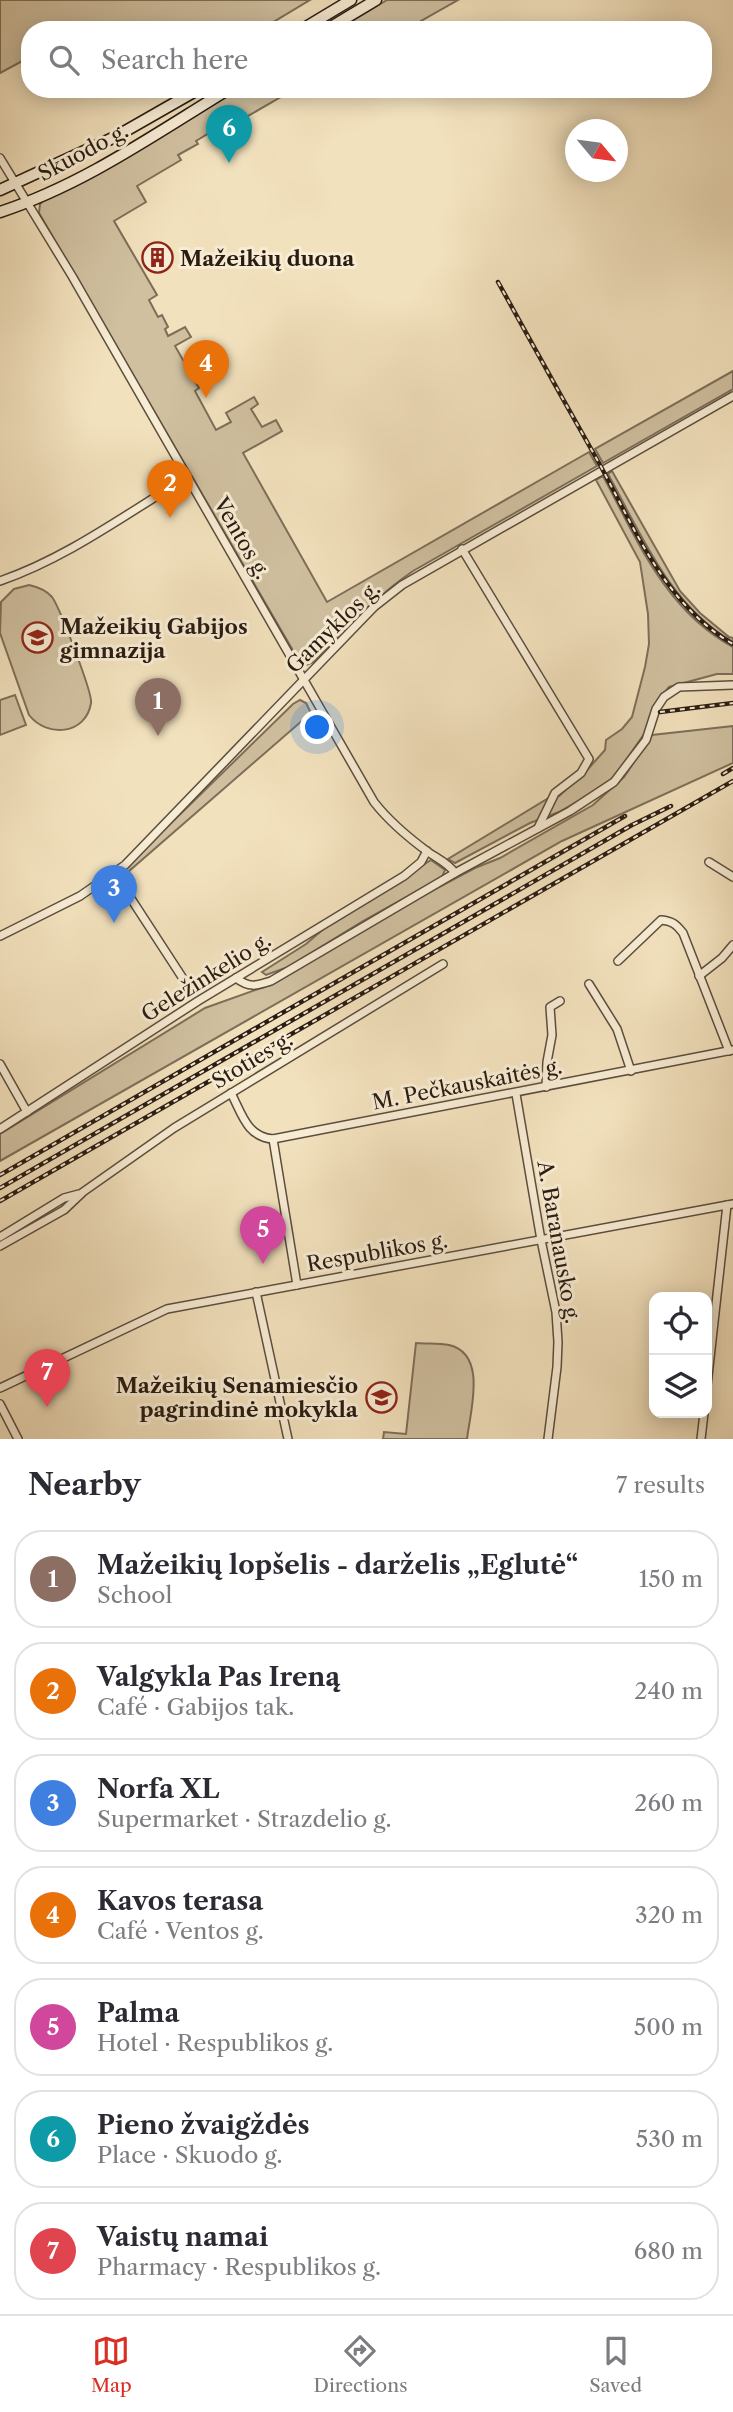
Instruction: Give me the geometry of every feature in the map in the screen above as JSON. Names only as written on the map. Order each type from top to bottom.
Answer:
[{"type":"main road","points":[[316,21],[351,0]]},
{"type":"main road","points":[[341,21],[376,0]]},
{"type":"main road","name":"Skuodo g.","points":[[0,190],[115,137],[183,98]]},
{"type":"main road","name":"Skuodo g.","points":[[0,212],[78,179],[214,98]]},
{"type":"street","points":[[351,0],[358,11]]},
{"type":"street","name":"Ventos g.","points":[[0,158],[72,276],[374,802],[384,814],[455,873]]},
{"type":"street","name":"Gamyklos g.","points":[[0,936],[80,896],[115,874],[389,594],[462,549],[733,396]]},
{"type":"street","points":[[0,581],[51,560],[186,478]]},
{"type":"street","points":[[462,549],[589,759],[581,773],[555,793],[537,829]]},
{"type":"street","points":[[236,978],[245,985],[271,981],[455,873],[570,811],[614,782],[646,740],[656,709],[664,697],[679,687],[733,685]]},
{"type":"street","name":"Geležinkelio g.","points":[[0,1129],[236,978],[404,876],[421,862],[427,851]]},
{"type":"street","points":[[709,862],[733,877]]},
{"type":"street","points":[[115,874],[182,977]]},
{"type":"street","points":[[618,961],[661,920],[670,920],[682,933],[731,1051]]},
{"type":"street","points":[[699,976],[722,958],[733,944]]},
{"type":"street","name":"Stoties g.","points":[[0,1246],[64,1210],[83,1192],[174,1128],[443,964]]},
{"type":"street","points":[[589,984],[617,1029],[631,1071]]},
{"type":"street","points":[[546,1087],[552,1035],[550,1007],[560,1001]]},
{"type":"street","name":"M. Pečkauskaitės g.","points":[[273,1139],[731,1051]]},
{"type":"street","points":[[0,1064],[27,1112]]},
{"type":"street","points":[[231,1093],[249,1129],[257,1135],[273,1139],[297,1285]]},
{"type":"street","name":"A. Baranausko g.","points":[[516,1094],[552,1290],[558,1342],[548,1439]]},
{"type":"street","name":"Stoties g.","points":[[0,1237],[64,1198],[83,1192]]},
{"type":"street","points":[[711,1355],[730,1204]]},
{"type":"street","name":"Respublikos g.","points":[[0,1388],[167,1309],[730,1204]]},
{"type":"street","points":[[256,1292],[288,1439]]},
{"type":"street","points":[[0,1404],[18,1439]]},
{"type":"street","points":[[701,1439],[703,1418]]},
{"type":"shaded area","points":[[0,0],[310,0],[275,21],[21,21],[21,62],[0,73]]},
{"type":"shaded area","points":[[387,0],[458,0],[421,21],[352,21]]},
{"type":"shaded area","points":[[223,98],[279,98],[222,131],[219,127],[196,141],[198,144],[178,155],[181,160],[137,186],[146,202],[114,221],[157,295],[149,300],[158,317],[162,315],[168,327],[165,329],[168,336],[185,327],[191,337],[175,346],[199,388],[195,391],[216,430],[231,422],[226,413],[254,397],[258,404],[251,409],[262,427],[276,420],[282,431],[243,453],[327,602],[589,452],[597,466],[413,571],[373,603],[314,662],[306,665],[295,654],[39,213],[40,204],[44,200],[121,160]]},
{"type":"shaded area","points":[[733,371],[733,389],[603,463],[595,449]]},
{"type":"shaded area","points":[[612,471],[680,591],[700,613],[733,638],[733,642],[711,627],[674,589],[645,544],[608,474]]},
{"type":"shaded area","points":[[603,476],[641,549],[671,594],[710,632],[733,647],[733,674],[717,674],[669,687],[654,706],[644,734],[615,776],[601,788],[559,812],[530,823],[455,863],[448,859],[547,799],[559,796],[605,750],[606,740],[622,729],[632,717],[649,644],[648,614],[640,562],[596,480]]},
{"type":"shaded area","name":"Mažeikių Gabijos gimnazija","points":[[29,585],[47,592],[56,604],[90,696],[88,714],[82,722],[65,730],[46,727],[29,715],[0,633],[1,602],[14,589]]},
{"type":"shaded area","points":[[15,695],[26,725],[0,735],[0,700]]},
{"type":"shaded area","points":[[300,700],[306,703],[311,713],[121,878],[120,873]]},
{"type":"shaded area","points":[[733,726],[733,763],[562,841],[0,1161],[0,1134],[205,1008],[272,984],[422,896],[500,858],[593,805],[624,777],[652,735]]},
{"type":"shaded area","points":[[431,860],[445,870],[442,877],[288,967],[266,975],[262,972],[306,944],[327,926]]},
{"type":"shaded area","points":[[416,1343],[449,1345],[461,1351],[469,1360],[474,1385],[467,1439],[383,1439],[384,1432],[406,1434]]},
{"type":"railway","points":[[498,282],[654,564],[688,609],[709,628],[733,644]]},
{"type":"railway","points":[[660,712],[733,703]]},
{"type":"railway","points":[[723,774],[733,768]]},
{"type":"railway","points":[[0,1201],[733,781]]},
{"type":"railway","points":[[0,1188],[632,825],[671,806]]},
{"type":"railway","points":[[0,1175],[625,816]]},
{"type":"place","name":"Pieno žvaigždės","points":[[229,163]]},
{"type":"place","name":"Mažeikių duona","points":[[157,258]]},
{"type":"place","name":"Kavos terasa","points":[[206,398]]},
{"type":"place","name":"Valgykla Pas Ireną","points":[[170,518]]},
{"type":"place","name":"Mažeikių Gabijos gimnazija","points":[[37,638]]},
{"type":"place","name":"Mažeikių lopšelis - darželis „Eglutė“","points":[[158,736]]},
{"type":"place","name":"Norfa XL","points":[[114,923]]},
{"type":"place","name":"Palma","points":[[263,1264]]},
{"type":"place","name":"Mažeikių Senamiesčio pagrindinė mokykla","points":[[381,1397]]},
{"type":"place","name":"Vaistų namai","points":[[47,1407]]}]
